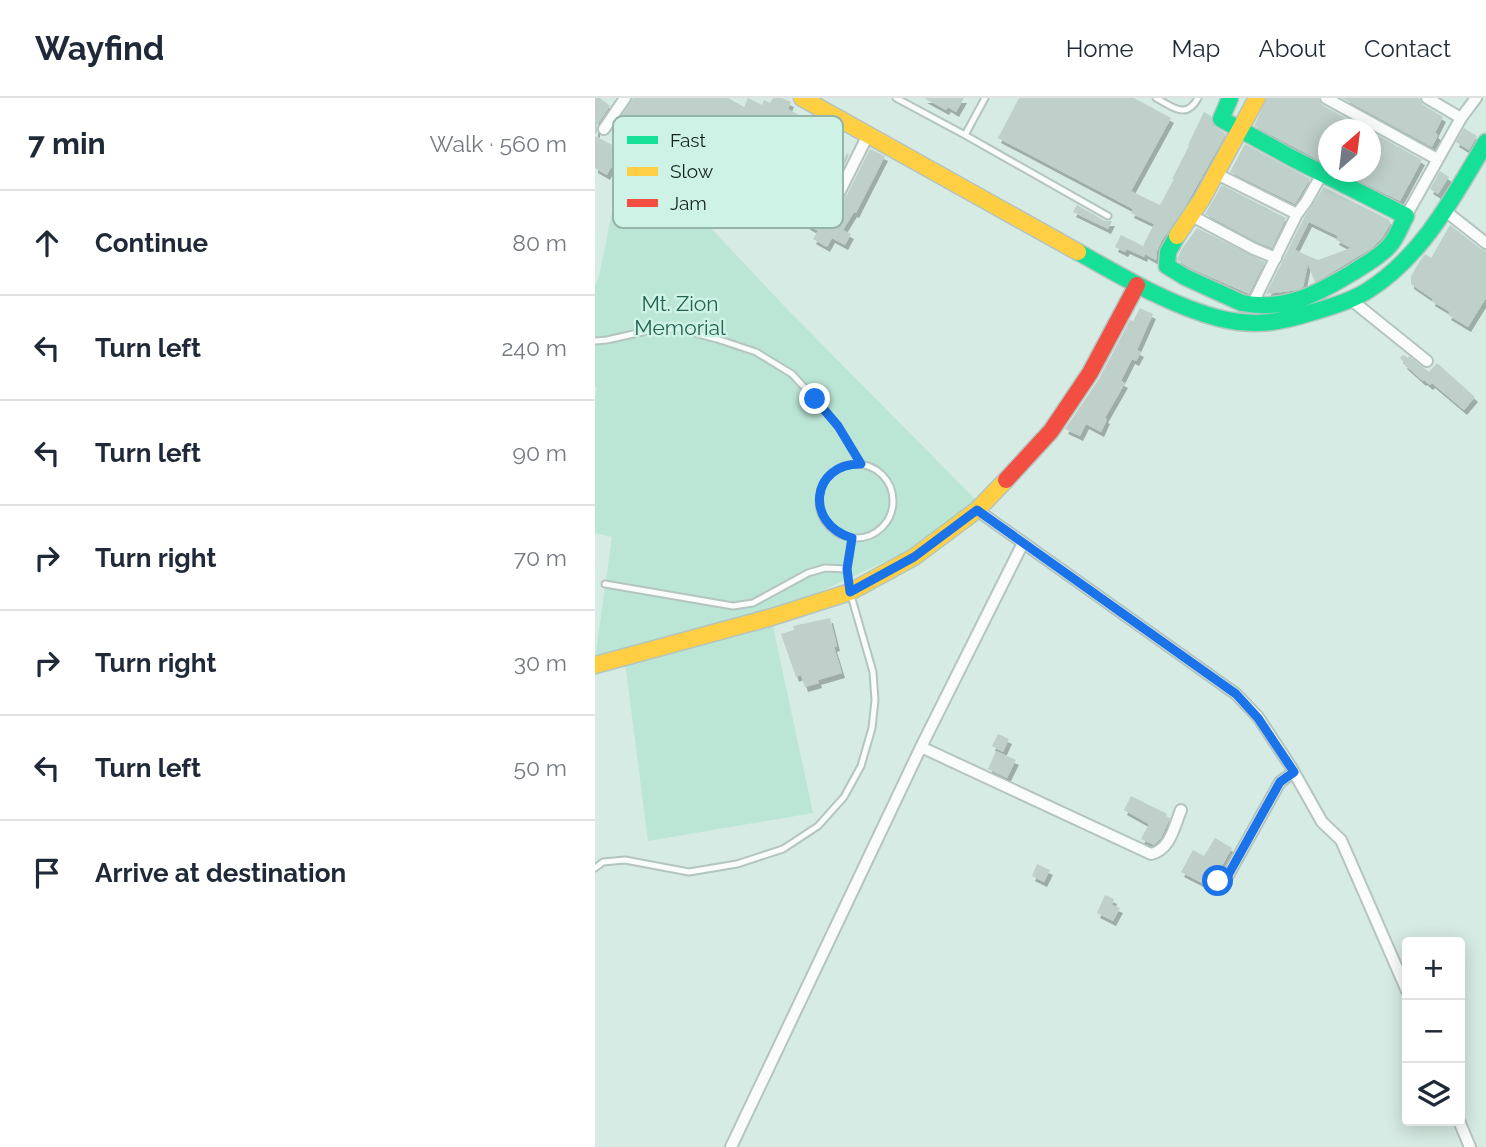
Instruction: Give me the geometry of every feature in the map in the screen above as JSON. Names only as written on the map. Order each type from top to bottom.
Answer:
[{"type":"street","points":[[604,129],[625,98]]},
{"type":"street","points":[[802,98],[834,116]]},
{"type":"street","points":[[1230,98],[1221,119],[1318,172]]},
{"type":"street","points":[[1257,98],[1217,174],[1169,249],[1167,257],[1167,266],[1196,282],[1252,305],[1301,300],[1326,289],[1380,256],[1391,244],[1437,159],[1476,98]]},
{"type":"street","points":[[1327,98],[1437,159]]},
{"type":"street","points":[[1427,98],[1461,118]]},
{"type":"street","points":[[843,121],[1137,285],[1193,309],[1230,321],[1264,324],[1304,315],[1350,299],[1368,291],[1388,276],[1408,258],[1444,210],[1486,142]]},
{"type":"street","points":[[843,185],[868,135]]},
{"type":"street","points":[[1217,174],[1297,214]]},
{"type":"street","points":[[1252,305],[1297,214],[1318,181]]},
{"type":"street","points":[[1338,182],[1406,216]]},
{"type":"street","points":[[1444,210],[1486,243]]},
{"type":"street","points":[[1192,216],[1276,258]]},
{"type":"street","points":[[595,665],[772,617],[850,592],[914,557],[977,510],[1051,431],[1090,373],[1137,285]]},
{"type":"street","points":[[1350,299],[1427,361]]},
{"type":"street","points":[[977,510],[1236,694],[1258,718],[1294,772],[1322,822],[1341,840],[1402,980]]},
{"type":"street","points":[[731,1147],[921,747],[1023,543]]},
{"type":"street","points":[[921,747],[1151,854],[1159,852],[1165,846],[1181,810]]},
{"type":"street","points":[[1218,881],[1227,877],[1280,782],[1294,772]]},
{"type":"street","points":[[1461,1126],[1469,1147]]},
{"type":"lane","points":[[896,98],[1108,216]]},
{"type":"lane","points":[[965,135],[985,98]]},
{"type":"lane","points":[[1156,98],[1181,111],[1189,110],[1198,98]]},
{"type":"lane","points":[[595,341],[651,330],[679,330],[756,352],[792,374],[838,426],[861,464]]},
{"type":"lane","points":[[861,464],[883,475],[892,489],[893,506],[888,521],[882,528],[868,536],[852,538],[836,532],[824,520],[819,496],[831,474],[845,466],[861,464]]},
{"type":"lane","points":[[595,868],[603,862],[625,860],[689,872],[737,864],[783,849],[818,826],[844,797],[861,766],[872,728],[875,700],[873,672],[850,592],[847,569],[852,538]]},
{"type":"lane","points":[[605,584],[733,606],[753,603],[808,573],[825,568],[847,569]]},
{"type":"green space","name":"Mt. Zion Memorial","points":[[613,207],[613,228],[711,228],[976,500],[910,550],[800,601],[595,659],[612,537],[595,533],[595,286]]},
{"type":"green space","points":[[772,622],[813,813],[648,841],[625,662]]},
{"type":"building","points":[[595,98],[600,98],[610,106],[597,125],[595,135]]},
{"type":"building","points":[[633,98],[728,98],[744,107],[748,98],[762,105],[764,100],[770,103],[773,98],[782,98],[791,102],[788,109],[801,116],[622,116]]},
{"type":"building","points":[[924,98],[964,98],[956,112],[948,107],[946,110]]},
{"type":"building","points":[[1019,98],[1134,98],[1171,118],[1131,191],[1160,205],[1204,112],[1211,116],[1213,125],[1226,134],[1185,207],[1162,240],[1156,260],[1145,254],[1144,257],[1115,247],[1121,235],[1143,246],[1154,224],[1131,213],[1133,209],[998,138]]},
{"type":"building","points":[[1267,98],[1318,98],[1322,105],[1347,119],[1318,119],[1318,160],[1254,126]]},
{"type":"building","points":[[1342,98],[1419,98],[1422,104],[1443,117],[1432,147]]},
{"type":"building","points":[[1464,128],[1477,136],[1469,150],[1456,142]]},
{"type":"building","points":[[595,136],[613,145],[613,168],[607,175],[595,168]]},
{"type":"building","points":[[1381,137],[1422,160],[1400,201],[1361,182],[1381,182]]},
{"type":"building","points":[[1245,144],[1310,179],[1295,204],[1230,172]]},
{"type":"building","points":[[870,149],[885,156],[856,213],[854,212],[843,230],[851,234],[845,245],[832,238],[827,247],[813,239],[818,231],[813,228],[843,228],[843,197],[847,195]]},
{"type":"building","points":[[847,153],[849,155],[843,168],[843,161]]},
{"type":"building","points":[[1440,171],[1449,177],[1438,194],[1430,189]]},
{"type":"building","points":[[1222,185],[1286,218],[1272,248],[1205,214]]},
{"type":"building","points":[[1324,187],[1390,220],[1391,223],[1372,248],[1321,279],[1315,282],[1308,264],[1303,287],[1266,294],[1304,218]],"holes":[[[1309,222],[1338,236],[1336,240],[1351,248],[1318,260],[1295,250]]]},
{"type":"building","points":[[1077,205],[1105,221],[1112,221],[1108,229],[1073,212]]},
{"type":"building","points":[[1450,225],[1486,251],[1486,298],[1468,327],[1448,315],[1450,312],[1411,284],[1411,276],[1421,259],[1425,254],[1431,258]]},
{"type":"building","points":[[1197,228],[1265,262],[1249,294],[1177,260]]},
{"type":"building","points":[[1140,308],[1153,314],[1137,350],[1141,352],[1136,361],[1132,359],[1121,381],[1125,383],[1105,418],[1107,419],[1101,432],[1086,424],[1080,436],[1065,429],[1099,379],[1130,320],[1133,321]]},
{"type":"building","points":[[1403,355],[1408,358],[1409,356],[1429,372],[1437,363],[1475,397],[1464,410],[1404,364],[1400,358]]},
{"type":"building","points":[[830,618],[837,646],[834,647],[842,673],[805,687],[801,675],[796,677],[781,634],[794,630],[793,626]]},
{"type":"building","points":[[998,734],[1009,739],[1003,752],[992,746]]},
{"type":"building","points":[[996,751],[1016,760],[1007,778],[988,769]]},
{"type":"building","points":[[1131,796],[1170,818],[1161,838],[1154,845],[1141,839],[1149,824],[1124,810]]},
{"type":"building","points":[[1215,838],[1232,848],[1218,873],[1211,877],[1210,887],[1181,872],[1193,850],[1204,856]]},
{"type":"building","points":[[1037,864],[1050,870],[1044,882],[1032,876]]},
{"type":"building","points":[[1105,895],[1114,899],[1112,905],[1120,908],[1113,921],[1097,913]]},
{"type":"traffic: fast","points":[[1177,236],[1168,252],[1167,266],[1242,303],[1273,305],[1288,303],[1315,293],[1374,259],[1392,242],[1406,216],[1221,119],[1230,98]]},
{"type":"traffic: fast","points":[[1078,252],[1164,298],[1218,318],[1255,323],[1300,316],[1361,295],[1387,277],[1435,224],[1486,142]]},
{"type":"traffic: slow","points":[[802,98],[834,116]]},
{"type":"traffic: slow","points":[[1177,236],[1202,199],[1257,98]]},
{"type":"traffic: slow","points":[[843,121],[1078,252]]},
{"type":"traffic: slow","points":[[595,665],[772,617],[850,592],[914,557],[977,510],[1006,480]]},
{"type":"traffic: jam","points":[[1006,480],[1051,431],[1090,373],[1137,285]]},
{"type":"route","points":[[815,399],[838,426],[861,464],[837,469],[825,480],[819,496],[824,520],[836,532],[852,538],[847,569],[850,592],[914,557],[977,510],[1236,694],[1258,718],[1294,772],[1280,782],[1227,877],[1218,881]]}]
